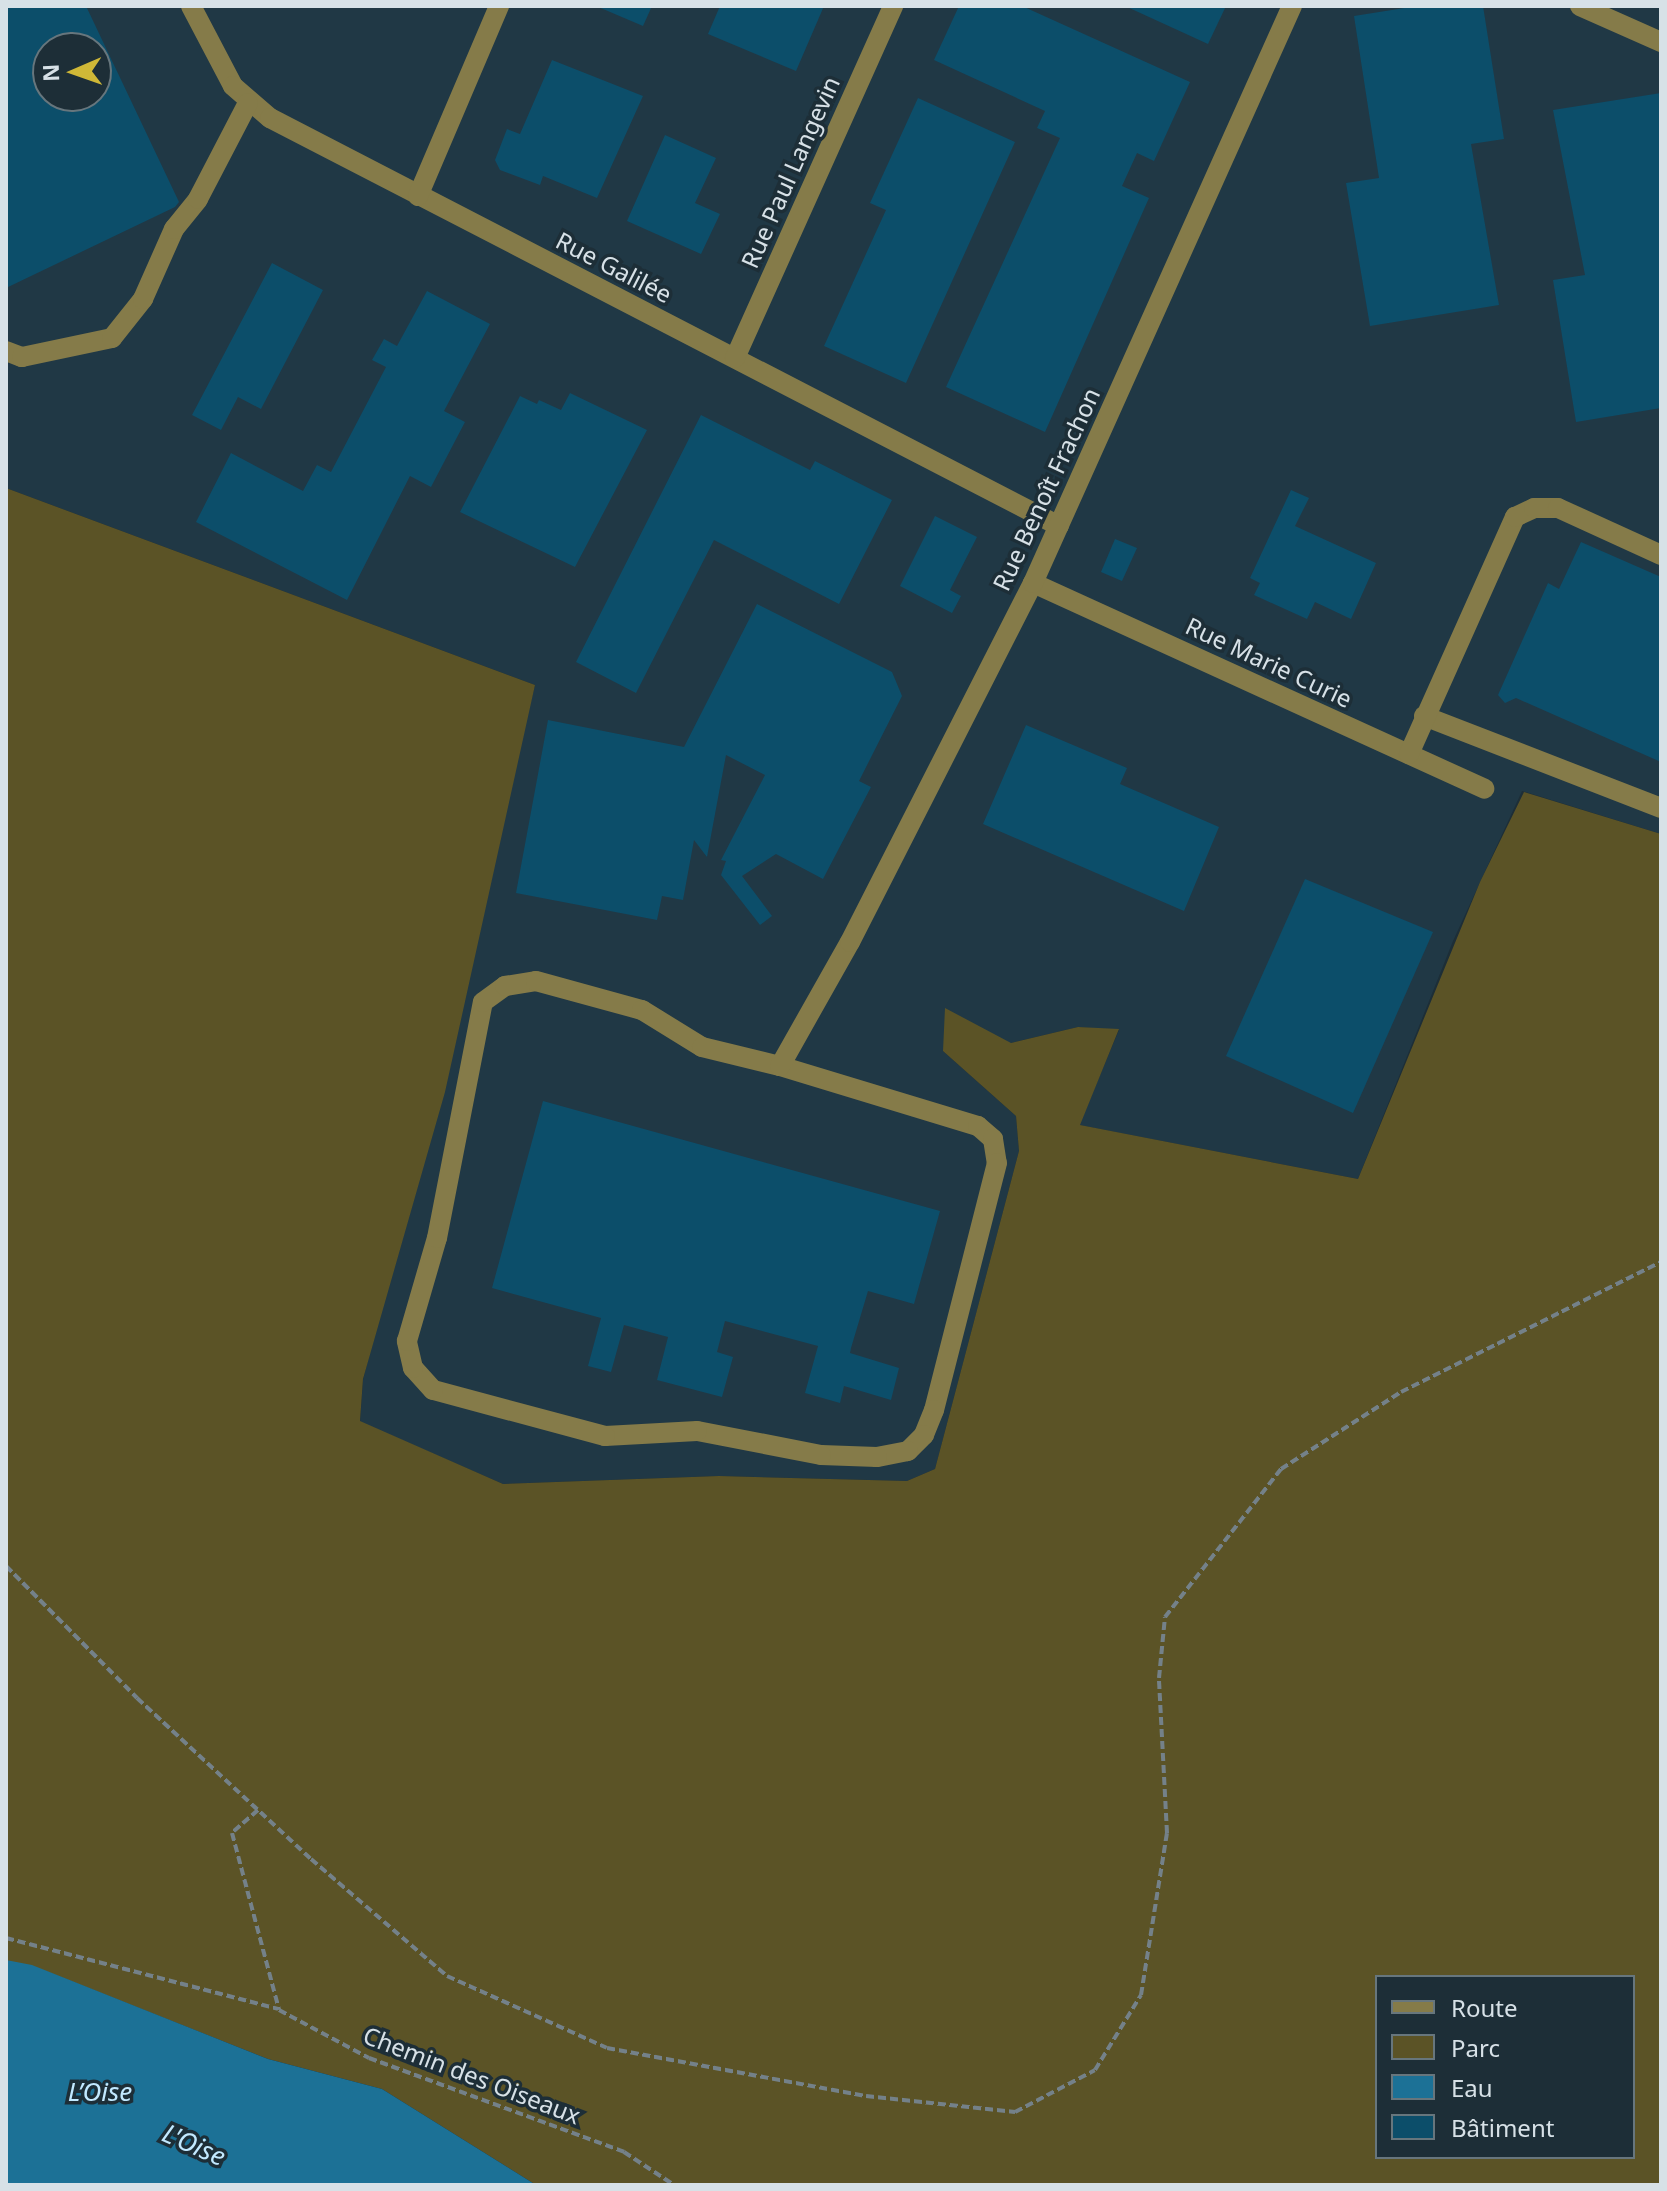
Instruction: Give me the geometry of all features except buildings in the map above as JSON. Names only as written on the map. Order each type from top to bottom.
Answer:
[{"type":"street","name":"Rue Galilée","points":[[191,6],[224,74],[248,103],[283,126],[1059,526]]},
{"type":"street","points":[[418,196],[499,6]]},
{"type":"street","name":"Rue Paul Langevin","points":[[735,358],[893,6]]},
{"type":"street","name":"Rue Benoît Frachon","points":[[780,1066],[850,942],[1033,583],[1292,6]]},
{"type":"street","points":[[1580,6],[1661,42]]},
{"type":"street","points":[[6,351],[22,357],[112,338],[143,299],[174,229],[198,199],[248,103]]},
{"type":"street","points":[[1409,754],[1515,517],[1534,508],[1558,508],[1661,555]]},
{"type":"street","name":"Rue Marie Curie","points":[[1033,583],[1484,789]]},
{"type":"street","points":[[1424,716],[1661,808]]},
{"type":"street","points":[[536,981],[642,1010],[702,1047],[780,1066],[978,1126],[993,1139],[997,1163],[934,1410],[924,1435],[908,1451],[877,1457],[821,1455],[697,1431],[605,1436],[433,1390],[413,1368],[407,1341],[437,1238],[483,1002],[505,986],[536,981]]},
{"type":"path","points":[[6,1566],[137,1698],[258,1810],[447,1976],[607,2048],[866,2096],[1015,2112],[1095,2070],[1141,1995],[1167,1833],[1159,1678],[1165,1617],[1281,1469],[1401,1392],[1661,1262]]},
{"type":"path","points":[[258,1810],[232,1833],[279,2010]]},
{"type":"path","name":"Chemin des Oiseaux","points":[[6,1938],[279,2010],[369,2058],[624,2152],[674,2185]]},
{"type":"shaded area","points":[[6,6],[1661,6],[1661,834],[1522,791],[1453,941],[1358,1179],[1079,1125],[1119,1030],[1078,1027],[1011,1043],[943,1051],[1016,1116],[1019,1151],[935,1469],[907,1481],[719,1476],[503,1484],[360,1422],[363,1380],[535,685],[6,488]]},
{"type":"green space","points":[[6,488],[535,685],[445,1092],[363,1379],[360,1421],[503,1484],[719,1476],[907,1481],[935,1469],[1019,1151],[1016,1116],[943,1051],[945,1008],[1011,1043],[1078,1027],[1119,1029],[1080,1125],[1358,1179],[1480,882],[1524,792],[1661,834],[1661,2185],[536,2185],[382,2089],[268,2059],[48,1972],[6,1963]]},
{"type":"water","name":"L’Oise","points":[[6,1960],[32,1965],[268,2059],[382,2089],[536,2185],[6,2185]]},
{"type":"water label","name":"L'Oise","points":[[194,2145]]}]
